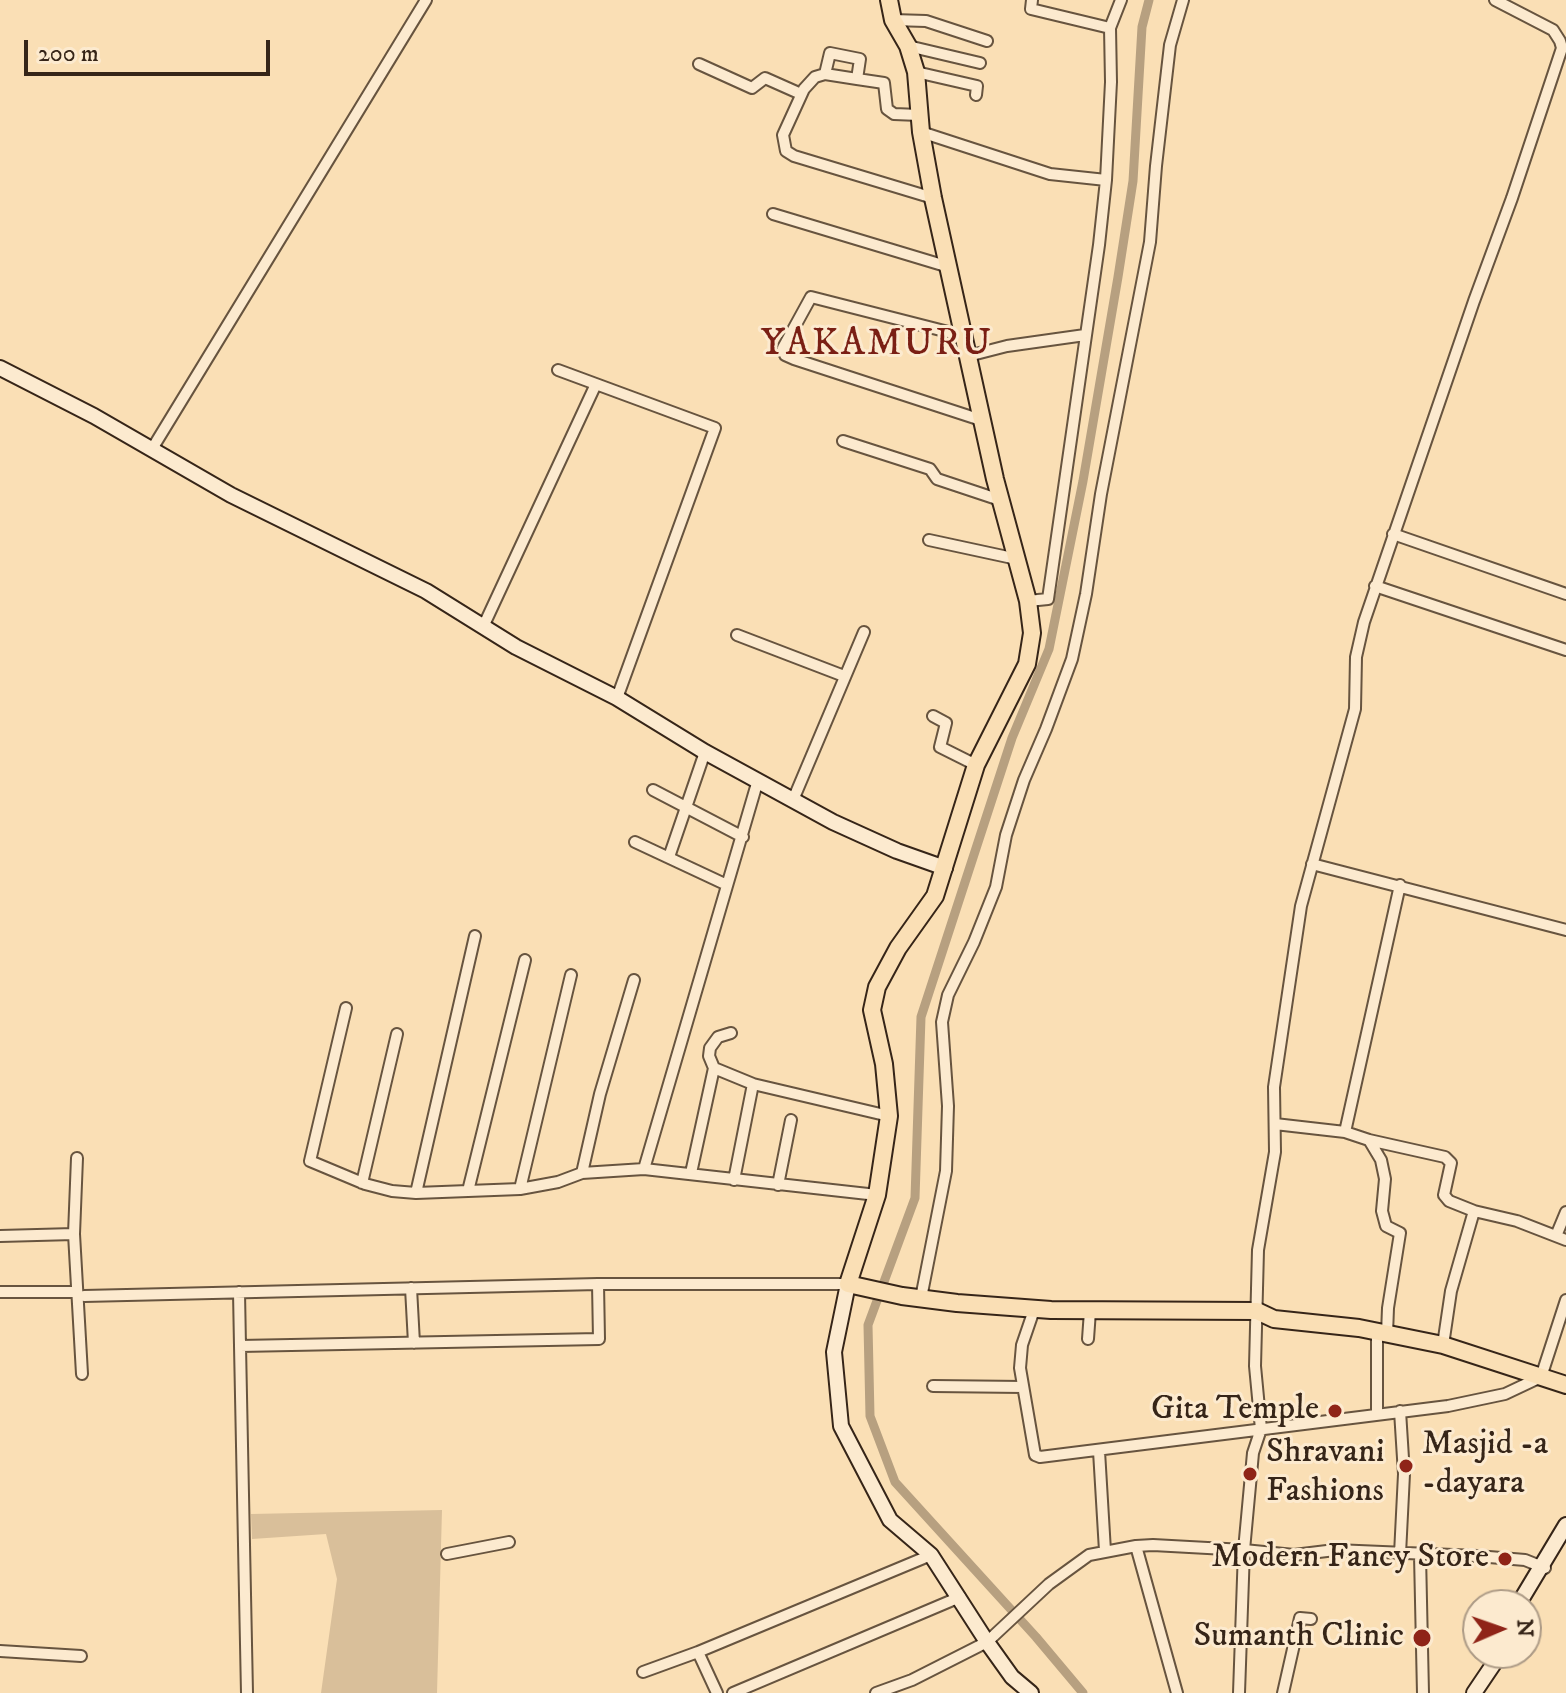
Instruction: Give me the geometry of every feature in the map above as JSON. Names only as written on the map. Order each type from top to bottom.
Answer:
[{"type":"main road","points":[[889,0],[893,20],[908,46],[916,72],[920,124],[933,198],[981,420],[1028,601],[1032,633],[1027,664],[976,765],[935,896],[898,948],[877,987],[872,1010],[884,1064],[889,1116],[877,1195],[855,1285],[834,1352],[841,1426],[890,1520],[931,1555],[992,1639],[1012,1677],[1031,1693]]},
{"type":"main road","points":[[0,368],[94,416],[281,521],[426,591],[516,647],[617,698],[705,752],[793,800],[862,836],[945,868]]},
{"type":"main road","points":[[855,1285],[902,1296],[972,1304],[1090,1311],[1257,1311],[1274,1319],[1359,1328],[1443,1345],[1566,1385]]},
{"type":"main road","points":[[1535,1589],[1566,1525]]},
{"type":"main road","points":[[1529,1589],[1566,1539]]},
{"type":"main road","points":[[1465,1693],[1480,1669]]},
{"type":"main road","points":[[1474,1693],[1490,1669]]},
{"type":"street","points":[[152,449],[426,0]]},
{"type":"street","points":[[1032,0],[1031,9],[1110,28]]},
{"type":"street","points":[[1028,601],[1048,599],[1106,180],[1111,82],[1110,28],[1121,0]]},
{"type":"street","points":[[921,1298],[946,1171],[948,1106],[942,1022],[948,995],[996,887],[1006,835],[1024,780],[1072,659],[1150,242],[1170,45],[1183,0]]},
{"type":"street","points":[[1239,1693],[1244,1550],[1253,1453],[1261,1429],[1255,1366],[1258,1250],[1275,1152],[1274,1087],[1301,906],[1355,709],[1358,641],[1562,48],[1553,30],[1495,0]]},
{"type":"street","points":[[893,20],[926,21],[987,41]]},
{"type":"street","points":[[908,46],[980,63]]},
{"type":"street","points":[[825,74],[830,53],[860,59],[857,79]]},
{"type":"street","points":[[699,64],[752,88],[765,78],[801,94]]},
{"type":"street","points":[[916,72],[977,86],[976,95]]},
{"type":"street","points":[[933,198],[807,161],[786,151],[783,135],[801,94],[815,77],[825,74],[884,83],[887,109],[894,114],[1050,174],[1106,180]]},
{"type":"street","points":[[773,214],[949,267]]},
{"type":"street","points":[[964,336],[811,297],[783,348],[785,355],[794,359],[905,398],[981,420]]},
{"type":"street","points":[[968,356],[1007,346],[1085,335]]},
{"type":"street","points":[[558,370],[715,428],[617,698]]},
{"type":"street","points":[[483,627],[596,384]]},
{"type":"street","points":[[843,441],[930,469],[937,479],[1000,500]]},
{"type":"street","points":[[1393,534],[1566,594]]},
{"type":"street","points":[[929,540],[1017,559]]},
{"type":"street","points":[[1375,586],[1566,650]]},
{"type":"street","points":[[793,800],[864,632]]},
{"type":"street","points":[[737,635],[844,676]]},
{"type":"street","points":[[933,716],[946,723],[940,747],[976,765]]},
{"type":"street","points":[[669,857],[705,752]]},
{"type":"street","points":[[644,1169],[758,780]]},
{"type":"street","points":[[653,790],[743,837]]},
{"type":"street","points":[[635,842],[727,885]]},
{"type":"street","points":[[1312,864],[1566,930]]},
{"type":"street","points":[[1345,1132],[1400,885]]},
{"type":"street","points":[[416,1193],[475,936]]},
{"type":"street","points":[[468,1191],[525,960]]},
{"type":"street","points":[[520,1189],[571,975]]},
{"type":"street","points":[[582,1173],[600,1094],[634,980]]},
{"type":"street","points":[[346,1008],[310,1161],[362,1183],[392,1191],[416,1193],[520,1189],[558,1182],[582,1173],[644,1169],[877,1195]]},
{"type":"street","points":[[691,1173],[714,1068],[709,1056],[710,1048],[718,1037],[731,1033]]},
{"type":"street","points":[[362,1183],[397,1034]]},
{"type":"street","points":[[714,1068],[753,1084],[889,1116]]},
{"type":"street","points":[[734,1180],[753,1084]]},
{"type":"street","points":[[778,1185],[791,1120]]},
{"type":"street","points":[[1275,1124],[1345,1132],[1448,1159],[1451,1168],[1445,1198],[1474,1211],[1517,1221],[1561,1238],[1566,1212]]},
{"type":"street","points":[[1369,1140],[1381,1160],[1385,1179],[1382,1211],[1386,1226],[1400,1233],[1382,1334],[1377,1413]]},
{"type":"street","points":[[77,1158],[74,1234],[80,1294],[82,1374]]},
{"type":"street","points":[[1443,1345],[1451,1291],[1474,1211]]},
{"type":"street","points":[[0,1236],[74,1234]]},
{"type":"street","points":[[0,1292],[239,1292],[598,1284],[855,1285]]},
{"type":"street","points":[[240,1346],[599,1339],[598,1284]]},
{"type":"street","points":[[411,1288],[414,1343]]},
{"type":"street","points":[[239,1292],[247,1693]]},
{"type":"street","points":[[1035,1307],[1022,1345],[1020,1368],[1035,1455],[1099,1451],[1487,1399],[1505,1394],[1541,1377],[1566,1300]]},
{"type":"street","points":[[1088,1339],[1090,1311]]},
{"type":"street","points":[[933,1386],[1023,1387]]},
{"type":"street","points":[[1400,1411],[1404,1474],[1400,1554]]},
{"type":"street","points":[[1099,1451],[1105,1551]]},
{"type":"street","points":[[447,1554],[509,1542]]},
{"type":"street","points":[[1136,1546],[1177,1693]]},
{"type":"street","points":[[876,1693],[912,1680],[992,1639],[1080,1559],[1105,1551],[1136,1546],[1294,1555],[1335,1550],[1496,1557],[1525,1560],[1544,1568]]},
{"type":"street","points":[[643,1672],[931,1555]]},
{"type":"street","points":[[1420,1555],[1423,1693]]},
{"type":"street","points":[[733,1693],[960,1597]]},
{"type":"street","points":[[1283,1693],[1300,1618],[1311,1619]]},
{"type":"street","points":[[0,1651],[81,1656]]},
{"type":"street","points":[[698,1652],[717,1693]]},
{"type":"shaded area","points":[[442,1510],[437,1693],[321,1693],[337,1579],[326,1534],[252,1539],[251,1514]]},
{"type":"waterway","points":[[1083,1693],[895,1482],[870,1416],[868,1325],[915,1198],[921,1017],[1012,738],[1049,649],[1083,481],[1133,181],[1142,27],[1149,0]]},
{"type":"place","name":"Gita Temple","points":[[1335,1411]]},
{"type":"place","name":"Masjid -a -dayara","points":[[1406,1466]]},
{"type":"place","name":"Shravani Fashions","points":[[1250,1474]]},
{"type":"place","name":"Modern Fancy Store","points":[[1505,1559]]},
{"type":"place","name":"Sumanth Clinic","points":[[1422,1638]]},
{"type":"district","name":"YAKAMURU","points":[[877,346]]}]
